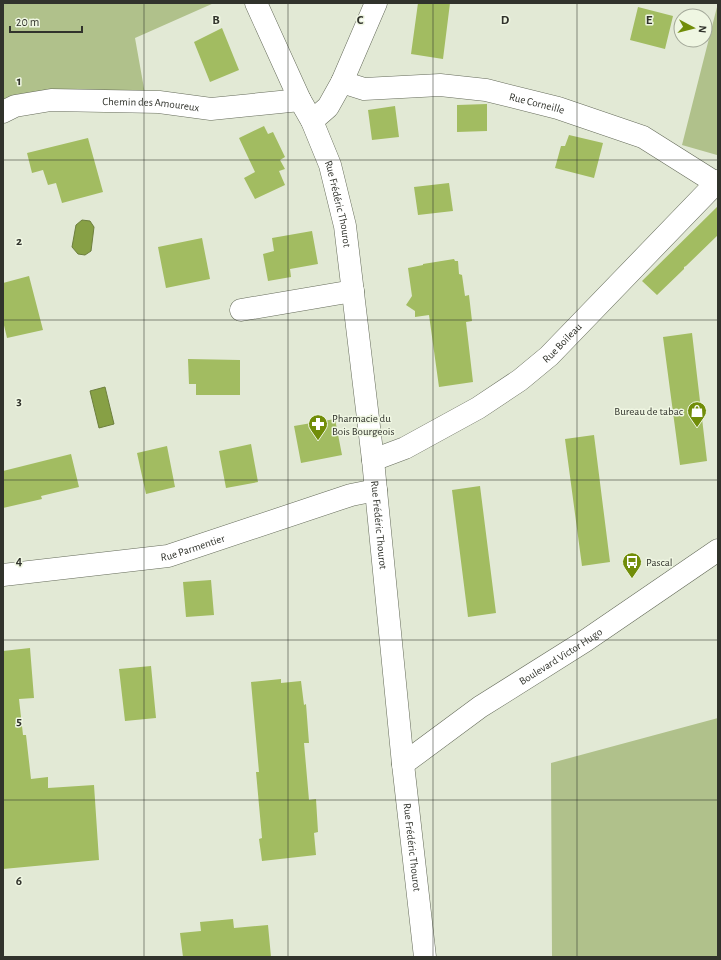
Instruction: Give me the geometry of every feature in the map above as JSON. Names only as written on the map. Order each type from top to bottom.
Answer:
[{"type":"street","name":"Rue Frédéric Thourot","points":[[256,3],[300,100],[312,121],[330,165],[345,226],[373,460],[403,764],[425,957]]},
{"type":"street","points":[[312,121],[328,107],[342,82],[376,3]]},
{"type":"street","name":"Rue Corneille","points":[[342,82],[364,89],[440,85],[486,90],[558,108],[643,137],[717,182]]},
{"type":"street","name":"Chemin des Amoureux","points":[[3,112],[15,106],[51,100],[159,102],[211,109],[300,100]]},
{"type":"street","name":"Rue Boileau","points":[[373,460],[405,448],[478,408],[520,380],[549,356],[717,182]]},
{"type":"street","points":[[241,310],[353,291]]},
{"type":"street","name":"Rue Parmentier","points":[[3,575],[168,556],[351,495],[376,490]]},
{"type":"street","name":"Boulevard Victor Hugo","points":[[403,764],[480,707],[585,641],[718,550]]},
{"type":"shaded area","points":[[3,3],[214,3],[135,38],[145,94],[3,102]]},
{"type":"shaded area","points":[[718,3],[718,155],[682,145],[707,48],[713,48],[713,23]]},
{"type":"shaded area","points":[[82,220],[90,221],[94,227],[91,251],[85,255],[78,254],[72,247],[76,225]]},
{"type":"shaded area","points":[[105,387],[114,424],[99,428],[90,391]]},
{"type":"shaded area","points":[[718,718],[718,957],[552,957],[551,763]]},
{"type":"building","points":[[418,3],[450,3],[443,59],[411,54]]},
{"type":"building","points":[[638,7],[673,16],[665,49],[630,40]]},
{"type":"building","points":[[222,28],[239,70],[210,82],[194,42]]},
{"type":"building","points":[[487,104],[487,131],[457,132],[457,105]]},
{"type":"building","points":[[395,106],[399,137],[372,140],[368,110]]},
{"type":"building","points":[[264,126],[268,134],[273,132],[285,157],[280,160],[285,169],[279,171],[285,185],[255,199],[244,178],[255,172],[239,138]]},
{"type":"building","points":[[569,135],[603,143],[594,178],[555,168],[561,146],[565,146]]},
{"type":"building","points":[[88,138],[103,192],[62,203],[56,183],[48,185],[43,170],[32,173],[27,153]]},
{"type":"building","points":[[449,183],[453,211],[418,215],[414,187]]},
{"type":"building","points":[[718,206],[718,235],[657,295],[642,281]]},
{"type":"building","points":[[312,231],[318,264],[290,269],[291,277],[268,281],[263,254],[274,251],[272,238]]},
{"type":"building","points":[[202,238],[210,279],[166,288],[158,247]]},
{"type":"building","points":[[454,259],[455,261],[458,261],[459,274],[462,275],[465,296],[469,295],[472,321],[466,322],[473,382],[439,387],[429,315],[415,317],[415,311],[406,305],[412,296],[408,268]]},
{"type":"building","points":[[29,276],[43,330],[7,338],[3,321],[3,283]]},
{"type":"building","points":[[692,333],[707,461],[680,465],[663,337]]},
{"type":"building","points":[[188,359],[240,360],[240,395],[196,395],[196,384],[189,384]]},
{"type":"building","name":"Pharmacie du Bois Bourgeois","points":[[335,419],[342,455],[301,463],[294,426]]},
{"type":"building","points":[[594,435],[610,562],[582,566],[565,439]]},
{"type":"building","points":[[251,444],[258,482],[226,488],[219,451]]},
{"type":"building","points":[[167,446],[175,487],[146,494],[137,453]]},
{"type":"building","points":[[71,454],[79,487],[41,496],[42,499],[3,508],[3,471]]},
{"type":"building","points":[[480,486],[496,613],[468,617],[452,490]]},
{"type":"building","points":[[211,580],[214,615],[186,617],[183,582]]},
{"type":"building","points":[[30,648],[34,698],[19,699],[23,735],[26,735],[31,779],[48,777],[48,788],[94,785],[99,860],[3,869],[3,651]]},
{"type":"building","points":[[151,666],[156,718],[125,721],[119,669]]},
{"type":"building","points":[[281,679],[281,683],[301,681],[304,705],[306,704],[309,743],[304,743],[309,800],[316,799],[318,832],[314,833],[316,855],[262,861],[259,839],[262,838],[256,772],[259,772],[251,682]]},
{"type":"building","points":[[233,919],[234,928],[268,925],[271,957],[183,957],[180,933],[201,931],[200,922]]},
{"type":"place","name":"Bureau de tabac","points":[[697,428]]},
{"type":"place","name":"Pharmacie du Bois Bourgeois","points":[[318,441]]},
{"type":"place","name":"Pascal","points":[[632,579]]}]
